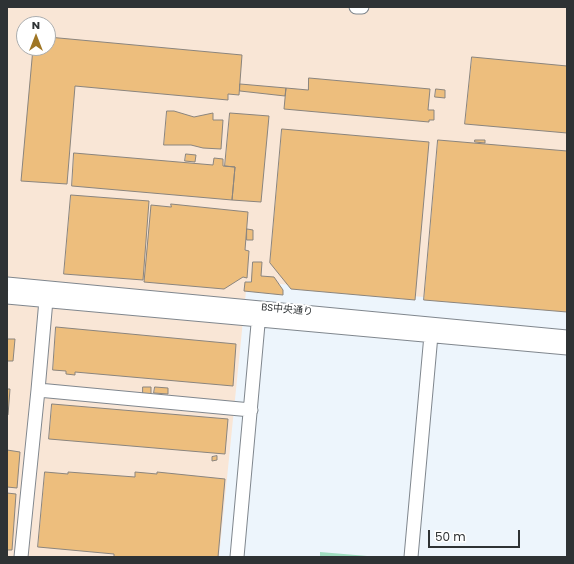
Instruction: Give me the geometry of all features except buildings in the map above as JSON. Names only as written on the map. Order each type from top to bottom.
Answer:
[{"type":"street","points":[[356,7],[362,7]]},
{"type":"street","name":"BS中央通り","points":[[7,284],[567,337]]},
{"type":"street","name":"BS中央通り","points":[[7,297],[567,348]]},
{"type":"street","points":[[21,557],[46,300]]},
{"type":"street","points":[[237,557],[260,307]]},
{"type":"street","points":[[411,557],[431,335]]},
{"type":"street","points":[[38,390],[251,410]]},
{"type":"shaded area","points":[[7,7],[567,7],[567,310],[247,281],[219,557],[7,557]]},
{"type":"green space","points":[[320,552],[379,557],[320,557]]}]
